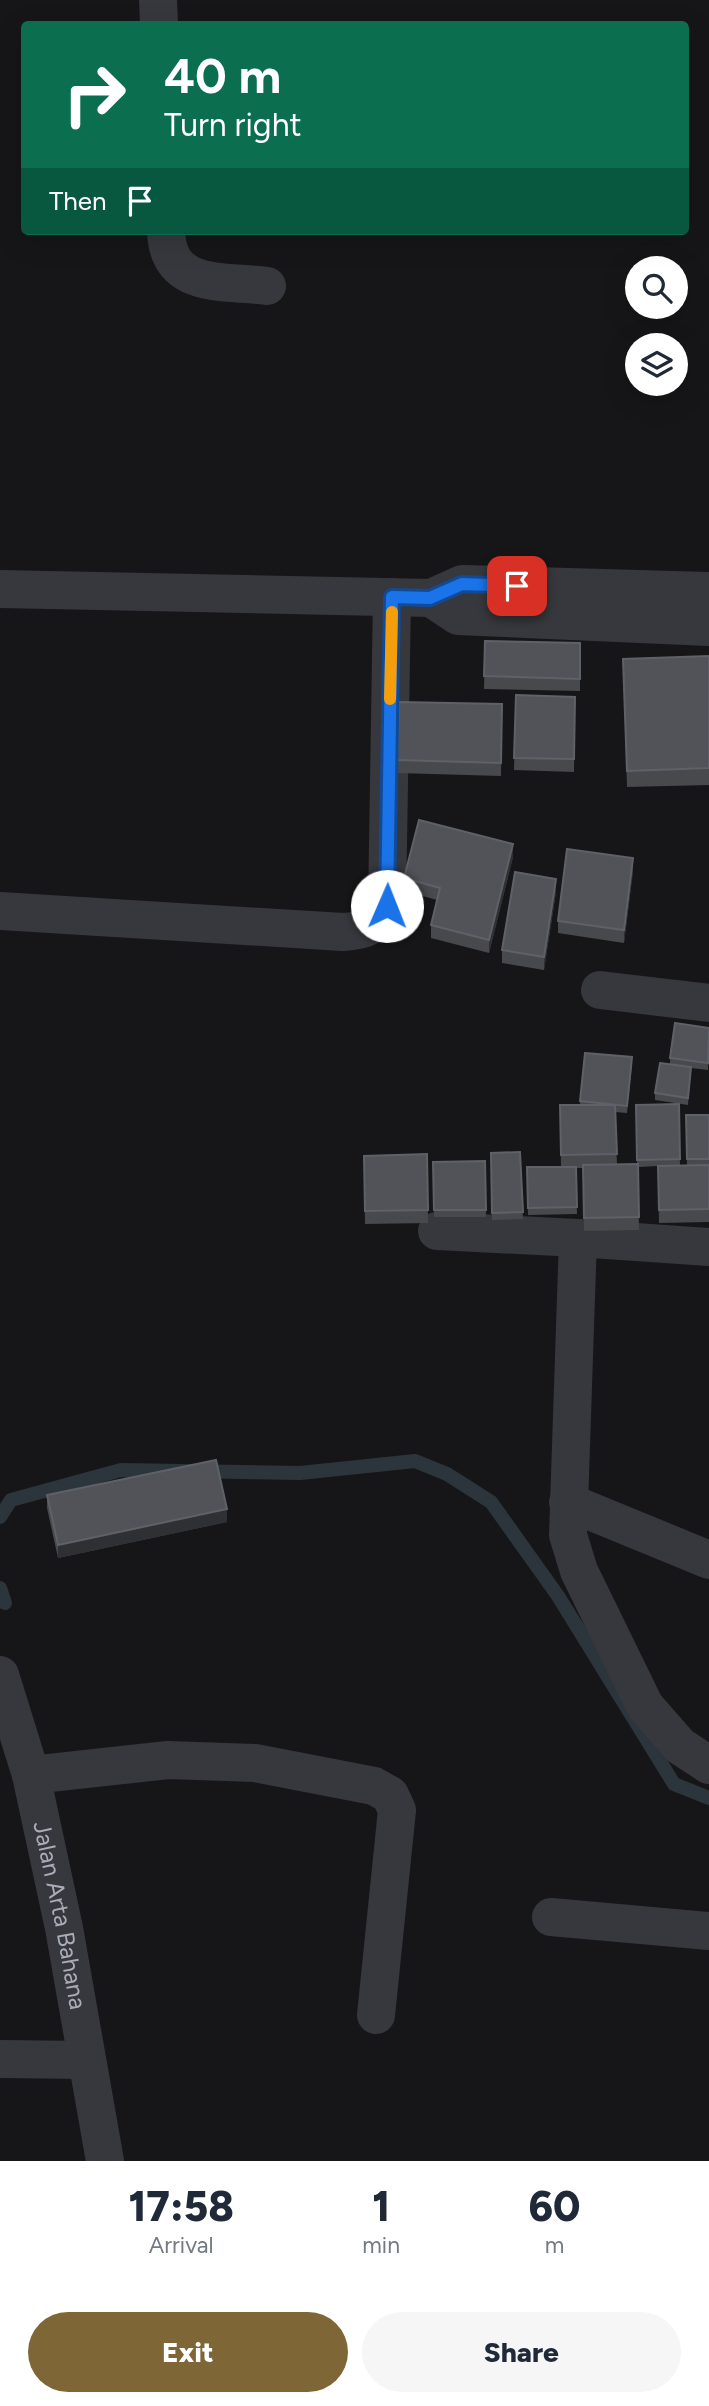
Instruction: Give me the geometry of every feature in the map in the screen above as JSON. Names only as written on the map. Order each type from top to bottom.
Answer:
[{"type":"street","points":[[158,0],[159,21]]},
{"type":"street","points":[[167,235],[173,262],[187,275],[267,286]]},
{"type":"street","points":[[0,589],[430,598],[462,584],[709,591]]},
{"type":"street","points":[[0,911],[343,932],[359,932],[373,926],[387,906],[392,597]]},
{"type":"street","points":[[430,598],[458,616],[709,627]]},
{"type":"street","points":[[600,990],[709,1003]]},
{"type":"street","points":[[437,1231],[709,1247]]},
{"type":"street","points":[[578,1238],[568,1535],[579,1572],[645,1706],[680,1746],[709,1765]]},
{"type":"street","points":[[568,1502],[709,1560]]},
{"type":"street","name":"Jalan Arta Bahana","points":[[0,1675],[31,1775],[64,1928],[105,2161]]},
{"type":"street","points":[[31,1775],[168,1760],[255,1763],[374,1786],[390,1796],[397,1810],[376,2015]]},
{"type":"street","points":[[551,1917],[709,1931]]},
{"type":"street","points":[[0,2059],[87,2060]]},
{"type":"building","points":[[485,641],[580,643],[580,679],[484,676]]},
{"type":"building","points":[[709,656],[709,768],[627,771],[623,659]]},
{"type":"building","points":[[516,695],[575,697],[574,759],[514,758]]},
{"type":"building","points":[[399,702],[502,704],[501,763],[397,760]]},
{"type":"building","points":[[419,820],[513,844],[489,940],[431,925],[440,888],[404,878]]},
{"type":"building","points":[[567,849],[633,858],[624,930],[558,921]]},
{"type":"building","points":[[515,872],[556,879],[544,957],[502,950]]},
{"type":"building","points":[[675,1023],[709,1028],[708,1063],[670,1058]]},
{"type":"building","points":[[585,1053],[632,1057],[627,1106],[580,1101]]},
{"type":"building","points":[[660,1063],[691,1067],[688,1098],[655,1093]]},
{"type":"building","points":[[679,1104],[680,1159],[637,1160],[636,1105]]},
{"type":"building","points":[[560,1105],[615,1105],[617,1154],[561,1155]]},
{"type":"building","points":[[686,1115],[709,1115],[709,1159],[687,1159]]},
{"type":"building","points":[[520,1152],[523,1212],[492,1213],[491,1153]]},
{"type":"building","points":[[427,1154],[428,1210],[365,1211],[364,1156]]},
{"type":"building","points":[[485,1161],[486,1210],[434,1210],[433,1162]]},
{"type":"building","points":[[638,1164],[639,1217],[584,1218],[583,1165]]},
{"type":"building","points":[[709,1165],[709,1209],[659,1210],[658,1166]]},
{"type":"building","points":[[527,1167],[576,1167],[577,1207],[528,1208]]},
{"type":"building","points":[[216,1460],[227,1509],[58,1545],[47,1495]]},
{"type":"waterway","points":[[0,1517],[11,1500],[121,1470],[300,1473],[415,1461],[447,1474],[491,1502],[558,1596],[674,1784],[709,1798]]},
{"type":"waterway","points":[[0,1588],[5,1603]]},
{"type":"slow traffic","points":[[390,699],[392,612]]},
{"type":"route","points":[[387,906],[392,597],[430,598],[462,584],[517,586]]}]
